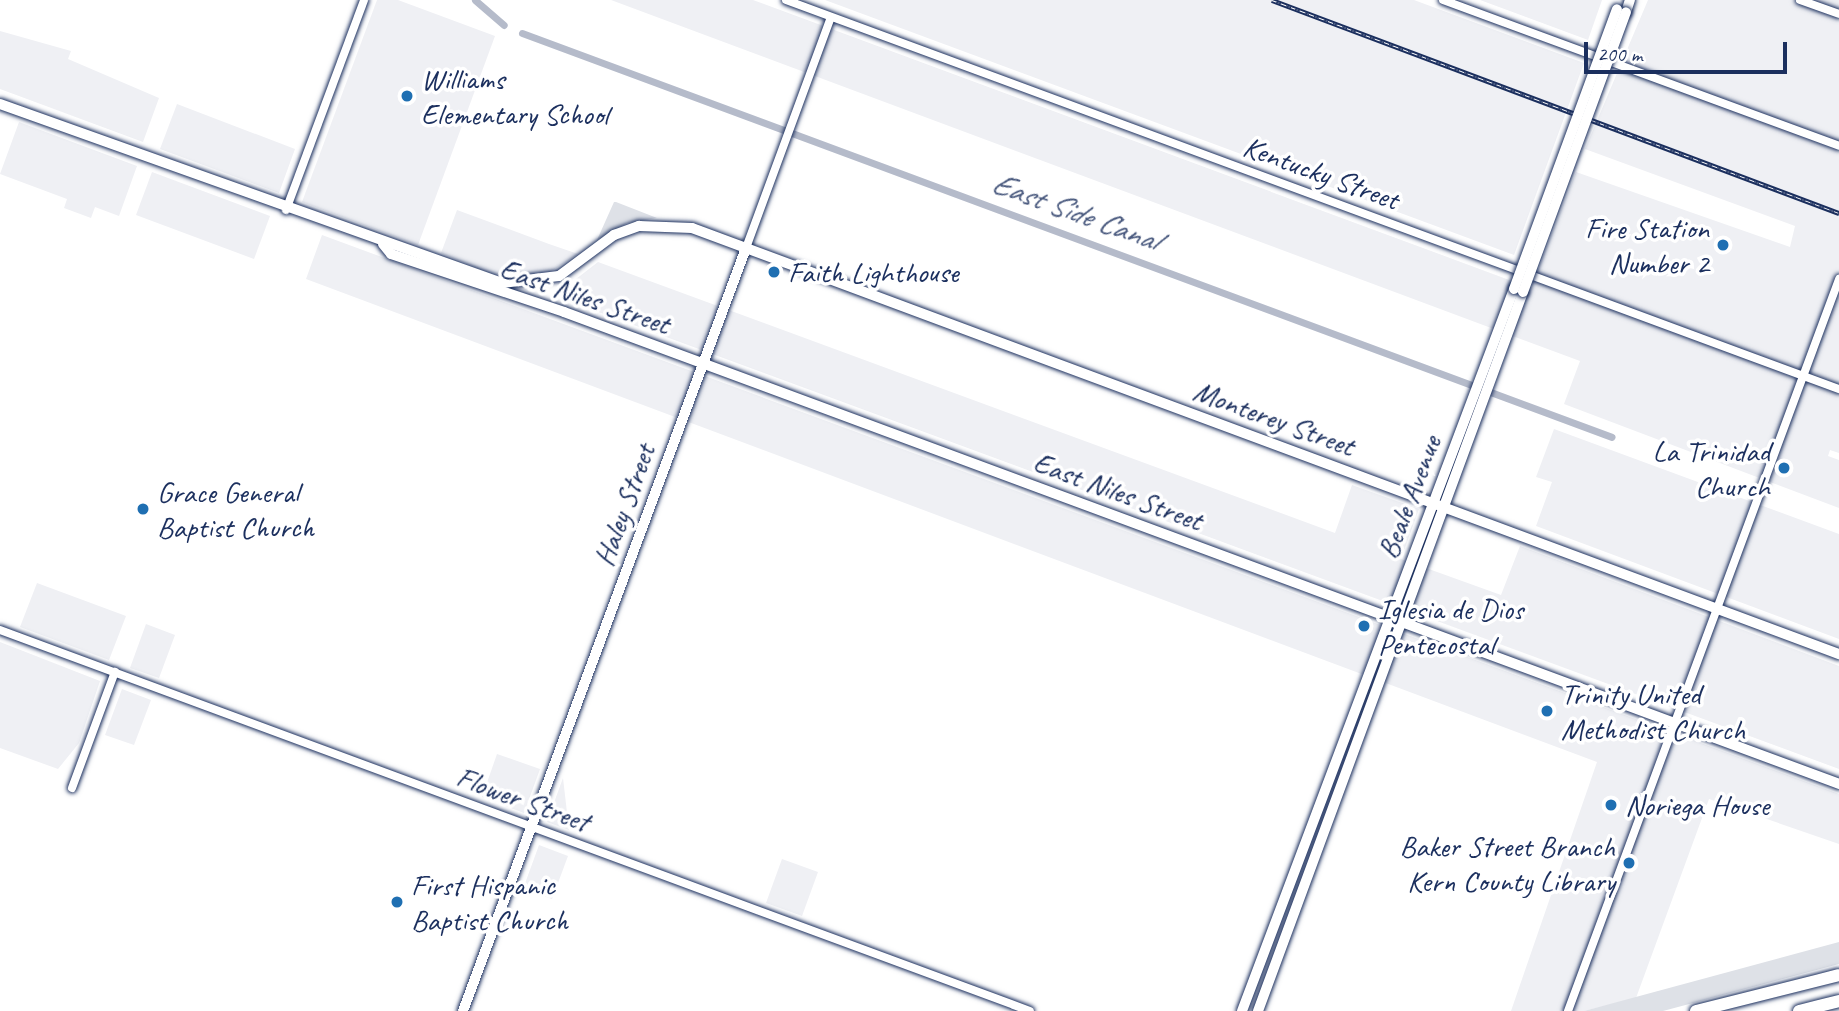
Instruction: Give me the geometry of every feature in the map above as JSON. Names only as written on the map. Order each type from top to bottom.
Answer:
[{"type":"highway","points":[[1696,1011],[1839,975]]},
{"type":"highway","points":[[1800,1011],[1839,1000]]},
{"type":"main road","name":"Beale Avenue","points":[[1258,1011],[1402,624],[1518,290],[1621,7],[1630,0]]},
{"type":"main road","name":"East Niles Street","points":[[0,104],[383,244],[522,285],[559,276],[626,230],[653,224],[692,228]]},
{"type":"main road","name":"Monterey Street","points":[[692,228],[1839,654]]},
{"type":"main road","name":"East Niles Street","points":[[383,244],[391,254],[703,364],[1839,784]]},
{"type":"main road","name":"Haley Street","points":[[463,1011],[746,248]]},
{"type":"main road","name":"Beale Avenue","points":[[1242,1011],[1388,619],[1518,290]]},
{"type":"main road","points":[[1404,492],[1425,489]]},
{"type":"main road","points":[[1457,500],[1471,517]]},
{"type":"street","points":[[286,210],[364,0]]},
{"type":"street","name":"Kentucky Street","points":[[786,0],[1839,390]]},
{"type":"street","points":[[1443,0],[1839,146]]},
{"type":"street","points":[[1800,0],[1839,15]]},
{"type":"street","name":"Haley Street","points":[[746,248],[831,17]]},
{"type":"street","points":[[1568,1011],[1839,279]]},
{"type":"street","name":"Flower Street","points":[[0,630],[1030,1011]]},
{"type":"street","points":[[72,788],[115,673]]},
{"type":"shaded area","name":"Williams Elementary School","points":[[377,0],[398,0],[495,36],[418,245],[302,202]]},
{"type":"shaded area","points":[[611,0],[753,0],[1531,288],[1576,172],[1790,247],[1795,226],[1585,149],[1648,0],[1839,0],[1839,453],[1830,450],[1828,456],[1839,460],[1839,508],[1564,404],[1580,361]]},
{"type":"shaded area","points":[[825,0],[1414,0],[1584,63],[1514,255]]},
{"type":"shaded area","points":[[1480,0],[1602,0],[1588,40]]},
{"type":"shaded area","points":[[0,31],[71,51],[68,59],[159,98],[143,142],[0,89]]},
{"type":"shaded area","points":[[177,104],[295,149],[279,193],[160,149]]},
{"type":"shaded area","points":[[19,122],[137,166],[119,216],[95,207],[91,218],[64,208],[67,199],[0,174]]},
{"type":"shaded area","points":[[152,172],[270,216],[254,259],[136,215]]},
{"type":"shaded area","points":[[614,202],[657,218],[627,223],[597,240]]},
{"type":"shaded area","points":[[457,210],[578,254],[545,275],[494,275],[441,253]]},
{"type":"shaded area","points":[[322,235],[1839,794],[1839,844],[1709,799],[1636,998],[1584,1011],[1511,1011],[1597,762],[306,279]]},
{"type":"shaded area","points":[[598,262],[1335,533],[1352,485],[1419,509],[1401,559],[1501,595],[1520,546],[1839,666],[1839,769],[574,303],[576,279]]},
{"type":"shaded area","points":[[1554,429],[1839,534],[1839,639],[1536,526],[1552,482],[1536,477]]},
{"type":"shaded area","points":[[37,583],[126,616],[109,660],[20,627]]},
{"type":"shaded area","points":[[146,624],[175,635],[159,678],[130,668]]},
{"type":"shaded area","points":[[0,642],[100,681],[79,743],[58,769],[0,748]]},
{"type":"shaded area","points":[[122,689],[151,700],[134,745],[105,735]]},
{"type":"shaded area","points":[[497,754],[540,769],[524,813],[482,797]]},
{"type":"shaded area","points":[[563,778],[569,830],[547,822]]},
{"type":"shaded area","points":[[539,845],[568,856],[552,899],[523,889]]},
{"type":"shaded area","points":[[782,859],[818,872],[802,916],[766,903]]},
{"type":"shaded area","points":[[1839,942],[1839,964],[1663,1011],[1584,1011]]},
{"type":"waterway","name":"East Side Canal","points":[[475,0],[504,25]]},
{"type":"waterway","name":"East Side Canal","points":[[522,33],[1612,437]]},
{"type":"railway","points":[[1272,0],[1839,213]]},
{"type":"place","name":"Williams Elementary School","points":[[407,96]]},
{"type":"place","name":"Fire Station Number 2","points":[[1723,245]]},
{"type":"place","name":"Faith Lighthouse","points":[[774,272]]},
{"type":"place","name":"La Trinidad Church","points":[[1784,468]]},
{"type":"place","name":"Grace General Baptist Church","points":[[143,509]]},
{"type":"place","name":"Iglesia de Dios Pentecostal","points":[[1364,626]]},
{"type":"place","name":"Trinity United Methodist Church","points":[[1547,711]]},
{"type":"place","name":"Noriega House","points":[[1611,805]]},
{"type":"place","name":"Baker Street Branch Kern County Library","points":[[1629,863]]},
{"type":"place","name":"First Hispanic Baptist Church","points":[[397,902]]}]
